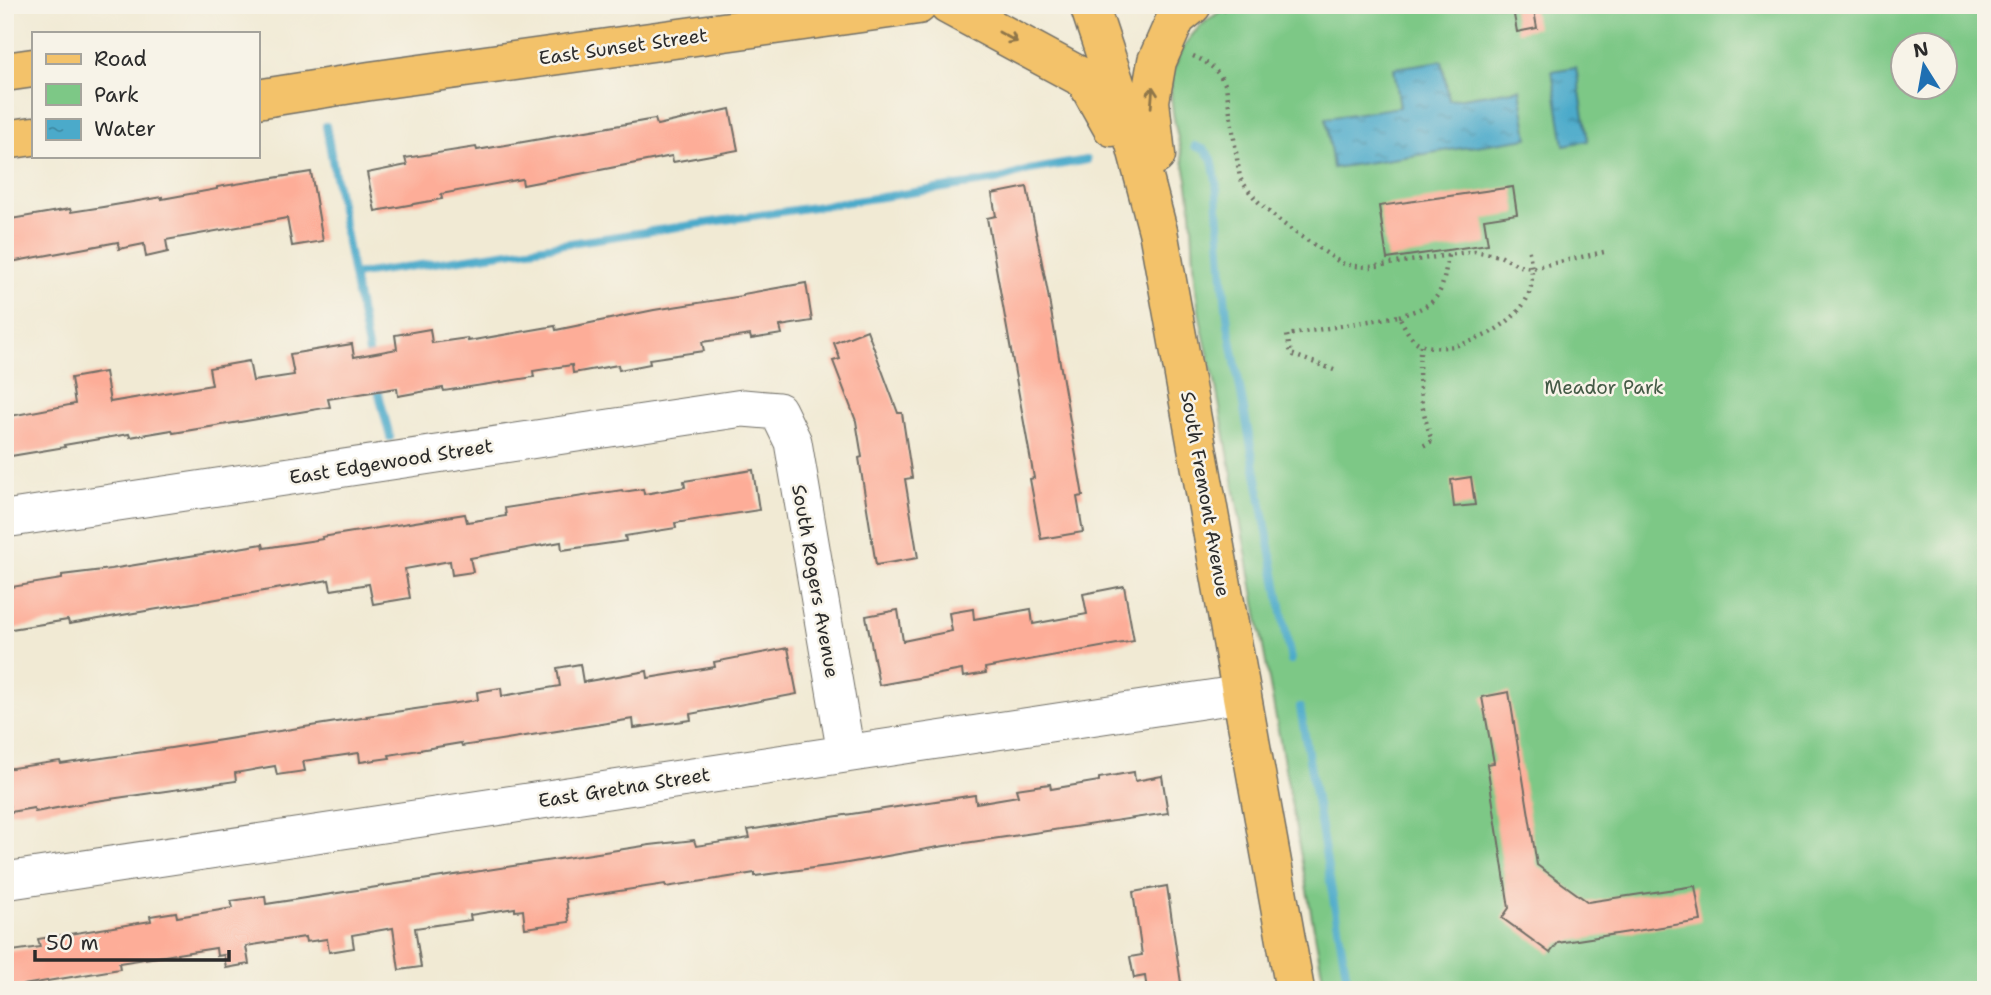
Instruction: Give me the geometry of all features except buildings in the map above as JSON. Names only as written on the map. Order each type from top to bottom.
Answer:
[{"type":"main road","name":"East Sunset Street","points":[[259,99],[918,5]]},
{"type":"main road","points":[[948,5],[1085,79],[1114,131],[1143,201],[1154,213]]},
{"type":"main road","name":"South Fremont Avenue","points":[[1089,5],[1127,117],[1163,256],[1295,990]]},
{"type":"main road","points":[[1154,213],[1159,181],[1150,101],[1157,61],[1176,18],[1192,5]]},
{"type":"main road","points":[[5,72],[32,68]]},
{"type":"main road","name":"East Sunset Street","points":[[259,75],[370,81]]},
{"type":"main road","points":[[5,140],[32,136]]},
{"type":"street","name":"East Edgewood Street","points":[[5,519],[743,408],[778,411]]},
{"type":"street","name":"South Rogers Avenue","points":[[778,411],[793,442],[846,754]]},
{"type":"street","name":"East Gretna Street","points":[[5,881],[1242,694]]},
{"type":"path","points":[[1191,55],[1209,63],[1226,86],[1240,178],[1248,191],[1267,212],[1341,263],[1370,267],[1475,251],[1500,256],[1520,266],[1532,268],[1604,252]]},
{"type":"path","points":[[1399,316],[1410,336],[1421,345],[1442,348],[1492,332],[1509,321],[1530,293],[1532,268],[1528,247]]},
{"type":"path","points":[[1334,370],[1291,354],[1287,335],[1399,316],[1423,309],[1433,302],[1440,292],[1448,255]]},
{"type":"path","points":[[1421,345],[1418,379],[1432,441],[1421,447]]},
{"type":"green space","name":"Meador Park","points":[[1240,5],[1986,5],[1986,990],[1325,990],[1215,381],[1200,318],[1190,199],[1171,96],[1178,57],[1198,28],[1217,14]]},
{"type":"water","points":[[1442,61],[1449,100],[1520,89],[1528,138],[1333,168],[1326,118],[1400,107],[1394,68]]},
{"type":"water","points":[[1576,67],[1588,141],[1564,145],[1552,71]]},
{"type":"waterway","points":[[326,126],[371,363]]},
{"type":"waterway","points":[[1195,146],[1205,150],[1212,159],[1216,180],[1228,324],[1291,660]]},
{"type":"waterway","points":[[353,275],[997,180],[1029,170],[1087,160]]},
{"type":"waterway","points":[[376,383],[390,437]]},
{"type":"waterway","points":[[1300,707],[1349,990]]}]
